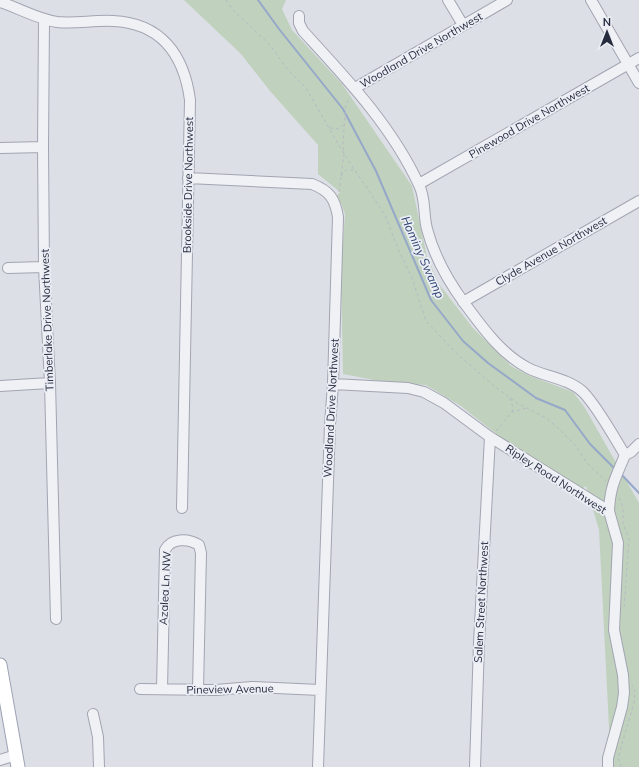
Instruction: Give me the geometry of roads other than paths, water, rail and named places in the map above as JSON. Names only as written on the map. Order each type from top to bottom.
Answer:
[{"type":"main road","points":[[0,665],[17,761]]},
{"type":"street","points":[[448,0],[463,25]]},
{"type":"street","name":"Woodland Drive Northwest","points":[[355,88],[507,0]]},
{"type":"street","points":[[591,0],[639,83]]},
{"type":"street","name":"Brookside Drive Northwest","points":[[0,2],[44,20],[60,22],[126,22],[148,30],[166,43],[176,55],[183,68],[188,82],[190,100],[182,508]]},
{"type":"street","points":[[299,16],[299,23],[303,31],[355,88],[392,138],[419,184],[424,198],[427,227],[433,249],[443,271],[463,302],[491,337],[518,362],[538,373],[570,384],[583,392],[625,455]]},
{"type":"street","name":"Timberlake Drive Northwest","points":[[44,20],[44,267],[50,383],[56,619]]},
{"type":"street","name":"Pinewood Drive Northwest","points":[[419,184],[639,58]]},
{"type":"street","points":[[0,148],[43,147]]},
{"type":"street","name":"Woodland Drive Northwest","points":[[188,178],[312,184],[325,191],[334,200],[338,217],[334,384],[330,425],[318,767]]},
{"type":"street","name":"Clyde Avenue Northwest","points":[[463,302],[639,201]]},
{"type":"street","points":[[8,268],[44,267]]},
{"type":"street","points":[[0,386],[50,383]]},
{"type":"street","name":"Ripley Road Northwest","points":[[334,384],[408,388],[424,392],[444,403],[490,437],[609,511],[618,542],[614,630],[623,675],[624,693],[622,707],[608,758],[608,767]]},
{"type":"street","name":"Salem Street Northwest","points":[[474,767],[490,437]]},
{"type":"street","points":[[609,511],[609,485],[618,471],[625,455],[631,452],[639,444]]},
{"type":"street","name":"Azalea Ln NW","points":[[162,689],[165,550],[169,543],[173,541],[194,542],[199,545],[201,553],[198,690]]},
{"type":"street","name":"Pineview Avenue","points":[[140,689],[198,690],[252,686],[320,690]]},
{"type":"street","points":[[93,714],[98,737],[99,767]]},
{"type":"street","points":[[0,760],[17,761]]},
{"type":"waterway","name":"Hominy Swamp","points":[[258,0],[279,29],[343,109],[376,171],[431,300],[463,341],[488,363],[536,398],[565,410],[590,444],[615,469]]},
{"type":"waterway","name":"Hominy Swamp","points":[[620,473],[639,493]]}]
